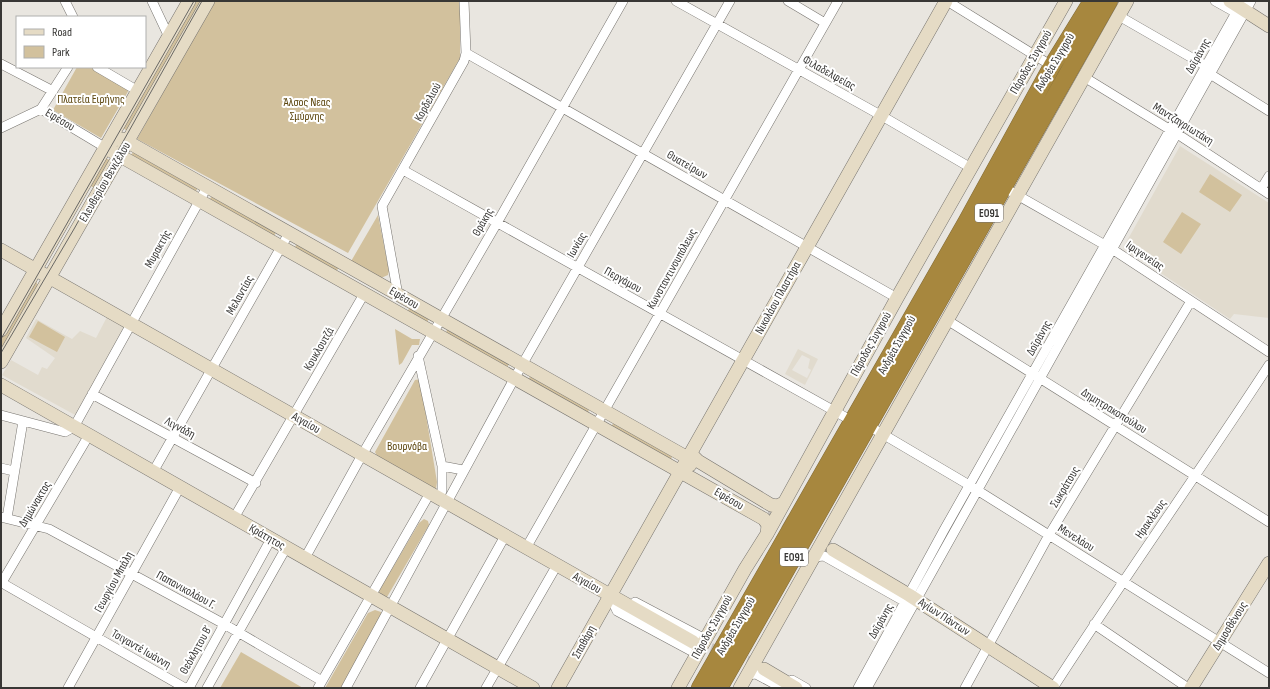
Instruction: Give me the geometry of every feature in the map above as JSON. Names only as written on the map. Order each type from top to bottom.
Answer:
[{"type":"highway","name":"Ανδρέα Συγγρού","points":[[719,688],[861,424],[967,221],[1052,66],[1092,1]]},
{"type":"highway","name":"Ανδρέα Συγγρού","points":[[700,688],[861,424],[1010,192],[1108,1]]},
{"type":"street","points":[[66,1],[73,16]]},
{"type":"street","points":[[152,1],[169,37]]},
{"type":"street","name":"Ελευθερίου Βενιζέλου","points":[[1,330],[189,1]]},
{"type":"street","name":"Ελευθερίου Βενιζέλου","points":[[1,362],[208,1]]},
{"type":"street","name":"Κορδελιού","points":[[398,295],[382,206],[463,63],[466,53],[464,1]]},
{"type":"street","name":"Θράκης","points":[[305,558],[418,356],[497,223],[623,1]]},
{"type":"street","name":"Φιλαδελφείας","points":[[676,1],[882,116],[971,168]]},
{"type":"street","name":"Ιωνίας","points":[[438,498],[463,470],[730,1]]},
{"type":"street","points":[[788,1],[825,23]]},
{"type":"street","name":"Κωνσταντινουπόλεως","points":[[526,548],[605,412],[838,1]]},
{"type":"street","points":[[946,1],[1052,66]]},
{"type":"street","name":"Νικολάου Πλαστήρα","points":[[610,596],[946,1]]},
{"type":"street","name":"Πάροδος Συγγρού","points":[[678,688],[698,645],[767,534],[897,298],[1066,1]]},
{"type":"street","points":[[740,688],[947,320],[1010,192],[1084,77],[1127,1]]},
{"type":"street","points":[[1215,1],[1243,6],[1269,26]]},
{"type":"street","name":"Δοϊράνης","points":[[858,688],[912,598],[1243,6]]},
{"type":"street","points":[[1119,16],[1208,70],[1269,111]]},
{"type":"street","name":"Θυατείρων","points":[[466,53],[897,298]]},
{"type":"street","name":"Εφέσου","points":[[1,64],[52,91],[41,109],[106,148],[597,425],[687,462]]},
{"type":"street","points":[[52,91],[67,68]]},
{"type":"street","points":[[99,68],[138,91]]},
{"type":"street","name":"Μαντζαγριωτάκη","points":[[1084,77],[1265,191]]},
{"type":"street","points":[[1,128],[41,109]]},
{"type":"street","points":[[106,148],[115,139],[124,139],[128,142]]},
{"type":"street","name":"Εφέσου","points":[[128,142],[605,412],[687,462],[764,519],[768,525],[767,534]]},
{"type":"street","name":"Περγάμου","points":[[403,170],[834,412],[861,424]]},
{"type":"street","points":[[1265,191],[1269,176]]},
{"type":"street","name":"Μυρακτής","points":[[74,426],[207,187]]},
{"type":"street","name":"Ιφιγενείας","points":[[1010,192],[1109,247],[1269,352]]},
{"type":"street","name":"Μελαντίας","points":[[153,472],[289,233]]},
{"type":"street","name":"Αιγαίου","points":[[1,250],[698,645]]},
{"type":"street","name":"Κουκλουτζά","points":[[234,518],[256,483],[364,294]]},
{"type":"street","name":"Σωκράτους","points":[[965,688],[1049,535],[1191,301]]},
{"type":"street","name":"Δημητρακοπούλου","points":[[947,320],[1269,522]]},
{"type":"street","points":[[320,685],[371,596],[442,491],[442,466],[418,356]]},
{"type":"street","name":"Ηρακλέους","points":[[1053,688],[1122,581],[1196,476],[1269,365]]},
{"type":"street","name":"Κράτητος","points":[[1,386],[74,426],[533,688]]},
{"type":"street","name":"Λιγνάδη","points":[[92,394],[256,483]]},
{"type":"street","points":[[1,415],[65,432],[74,426]]},
{"type":"street","points":[[4,517],[23,421]]},
{"type":"street","name":"Μενελάου","points":[[861,424],[884,434],[1220,642],[1268,669]]},
{"type":"street","name":"Δημώνακτος","points":[[1,583],[4,572],[36,525],[89,435]]},
{"type":"street","points":[[768,512],[687,462],[694,458],[771,505],[777,506],[784,503]]},
{"type":"street","points":[[442,466],[463,470]]},
{"type":"street","points":[[1,468],[14,471]]},
{"type":"street","name":"Γεωργίου Μπάλη","points":[[68,688],[180,487]]},
{"type":"street","points":[[346,688],[391,607],[393,599],[438,498]]},
{"type":"street","name":"Παπανικολάου Γ.","points":[[4,517],[49,529],[132,573],[224,624],[320,685]]},
{"type":"street","points":[[420,688],[505,536]]},
{"type":"street","name":"Αγίων Πάντων","points":[[824,538],[912,598]]},
{"type":"street","name":"Θεόκλητου Β΄","points":[[189,688],[271,539]]},
{"type":"street","points":[[207,688],[286,548]]},
{"type":"street","name":"Αγίων Πάντων","points":[[833,550],[988,645],[1053,688]]},
{"type":"street","name":"Αγίων Πάντων","points":[[814,557],[824,556],[912,598]]},
{"type":"street","name":"Δημοσθένους","points":[[1190,688],[1269,563]]},
{"type":"street","points":[[486,688],[557,565]]},
{"type":"street","name":"Τσιγαντέ Ιωάννη","points":[[1,583],[185,688]]},
{"type":"street","name":"Σπαθάρη","points":[[558,688],[610,596]]},
{"type":"street","name":"Δοϊράνης","points":[[867,688],[912,598]]},
{"type":"street","points":[[1094,624],[1190,688]]},
{"type":"street","points":[[758,655],[764,663],[806,688]]},
{"type":"street","points":[[764,669],[796,688]]},
{"type":"street","points":[[747,675],[756,674],[782,688]]},
{"type":"shaded area","points":[[1180,146],[1269,203],[1269,318],[1234,314],[1230,319],[1123,248]]},
{"type":"shaded area","points":[[108,315],[125,326],[77,416],[2,375],[11,360],[38,375],[42,367],[47,369],[55,358],[26,338],[36,319],[72,339],[80,331],[96,338]]},
{"type":"shaded area","points":[[798,349],[818,359],[805,385],[785,374]],"holes":[[[802,355],[810,359],[808,368],[811,370],[807,378],[792,370]]]},
{"type":"green space","points":[[193,1],[205,1],[131,133],[121,127]]},
{"type":"green space","name":"Άλσος Νεας Σμύρνης","points":[[214,1],[460,1],[460,58],[348,253],[137,139]]},
{"type":"green space","name":"Πλατεία Ειρήνης","points":[[76,68],[96,68],[130,88],[101,138],[53,110]]},
{"type":"green space","points":[[134,151],[198,188],[196,191],[131,155]]},
{"type":"green space","points":[[103,157],[114,162],[98,190],[87,184]]},
{"type":"green space","points":[[1210,174],[1242,195],[1230,212],[1199,192]]},
{"type":"green space","points":[[212,196],[276,232],[274,237],[209,200]]},
{"type":"green space","points":[[1182,212],[1201,224],[1181,254],[1163,242]]},
{"type":"green space","points":[[378,215],[389,271],[388,275],[381,278],[350,263]]},
{"type":"green space","points":[[299,244],[340,266],[335,273],[294,249],[296,245]]},
{"type":"green space","points":[[35,279],[40,290],[1,357],[1,336]]},
{"type":"green space","points":[[410,307],[429,319],[427,322],[406,314]]},
{"type":"green space","points":[[38,321],[65,337],[57,352],[29,337]]},
{"type":"green space","points":[[395,329],[412,339],[420,339],[419,345],[412,345],[402,363],[399,365]]},
{"type":"green space","points":[[447,329],[508,362],[509,364],[507,368],[446,333]]},
{"type":"green space","points":[[531,376],[589,409],[588,414],[527,380]]},
{"type":"green space","name":"Βουρνόβα","points":[[420,379],[437,482],[436,489],[432,490],[378,458],[375,452],[415,380]]},
{"type":"green space","points":[[614,423],[672,456],[671,461],[610,427]]},
{"type":"green space","points":[[424,519],[428,521],[429,525],[387,597],[383,598],[380,596],[379,591],[419,523]]},
{"type":"green space","points":[[375,610],[381,612],[382,620],[343,688],[325,688],[368,613]]},
{"type":"green space","points":[[241,652],[303,688],[220,688]]},
{"type":"tunnel","points":[[768,512],[833,550]]},
{"type":"tunnel","points":[[693,642],[764,669]]},
{"type":"tram line","points":[[1,339],[194,1]]},
{"type":"tram line","points":[[1,353],[74,229],[202,1]]}]
